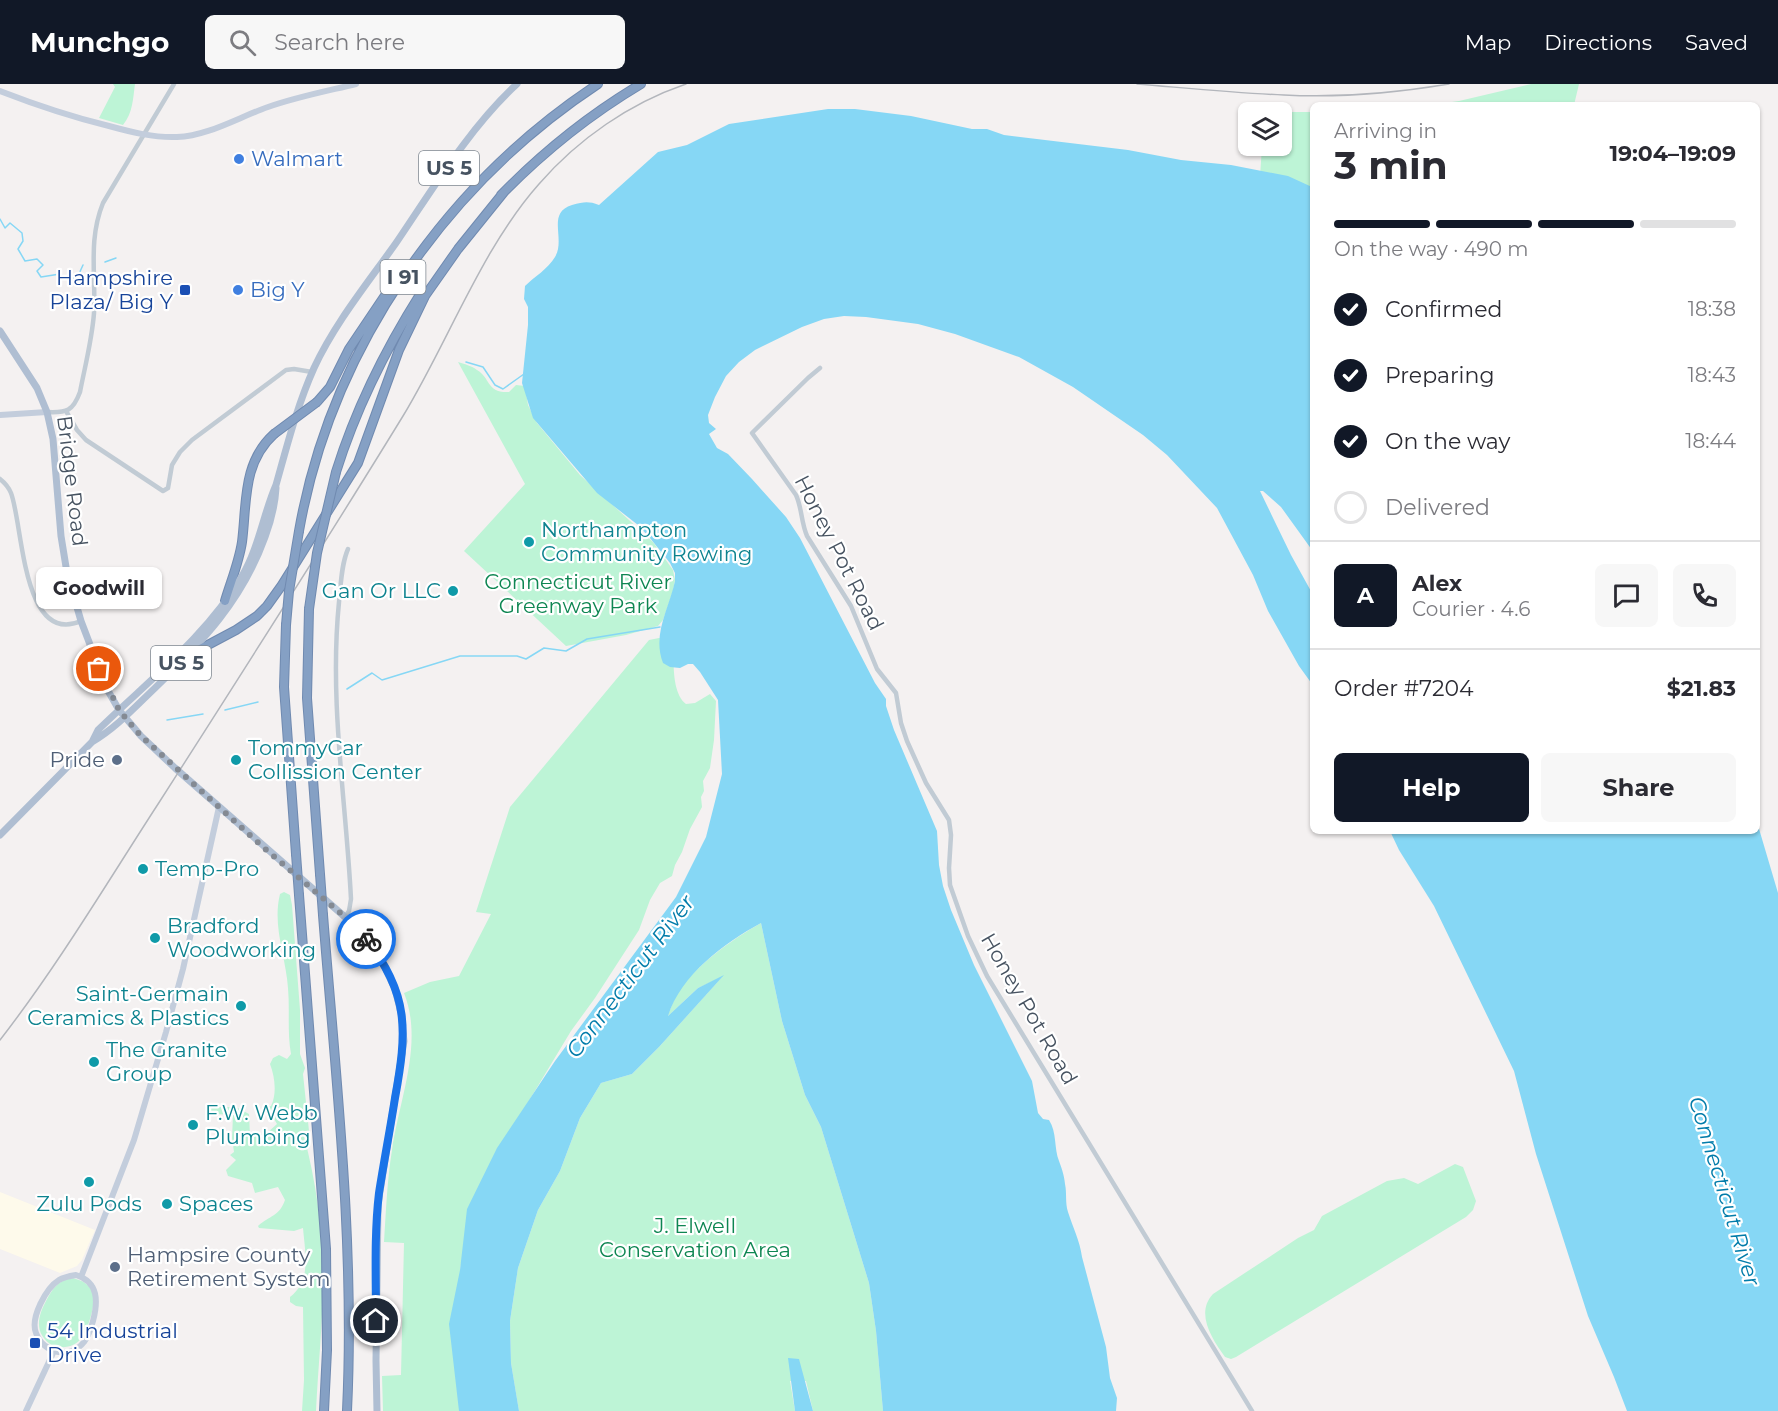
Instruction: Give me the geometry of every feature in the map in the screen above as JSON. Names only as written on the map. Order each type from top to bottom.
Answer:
[{"type":"highway","name":"I 91","points":[[324,1411],[327,1331],[326,1249],[285,698],[286,625],[298,531],[317,453],[341,390],[381,312],[419,254],[456,208],[510,153],[548,120],[598,84]]},
{"type":"highway","name":"I 91","points":[[347,1411],[350,1316],[348,1238],[307,707],[309,609],[317,553],[336,472],[367,389],[402,322],[452,250],[504,192],[574,129],[641,84]]},
{"type":"highway","points":[[189,655],[252,620],[267,606],[282,585],[358,463],[404,338],[425,296],[453,255],[504,192]]},
{"type":"highway","points":[[225,601],[241,544],[251,467],[258,451],[273,434],[317,402],[330,387],[349,349],[376,309],[419,254]]},
{"type":"main road","name":"US 5","points":[[92,742],[98,730],[210,621],[225,601],[251,558],[276,485],[296,414],[312,372],[342,320],[464,146],[493,109],[517,84]]},
{"type":"main road","name":"Bridge Road","points":[[0,331],[33,381],[47,412],[53,439],[61,536],[67,573],[81,621],[107,689],[119,710],[147,742],[345,917],[365,938],[386,967],[397,995],[404,1034],[402,1064],[378,1204],[377,1411]]},
{"type":"main road","name":"US 5","points":[[0,835],[92,742],[103,736],[189,655],[228,609],[249,575],[269,526],[276,502],[276,485]]},
{"type":"street","points":[[0,415],[66,411],[74,406],[78,397],[91,334],[95,225],[103,202],[174,84]]},
{"type":"street","points":[[0,91],[62,114],[144,134],[176,137],[191,135],[279,103],[356,84]]},
{"type":"street","name":"Honey Pot Road","points":[[820,368],[752,433],[796,495],[801,506],[807,536],[851,606],[877,669],[896,693],[900,720],[907,741],[927,783],[949,820],[950,885],[968,936],[987,976],[1252,1411]]},
{"type":"street","points":[[66,411],[86,440],[163,491],[168,488],[172,465],[180,452],[192,440],[281,374],[294,369],[312,372]]},
{"type":"street","points":[[0,479],[12,495],[28,581],[41,610],[50,619],[62,624],[72,625],[81,621]]},
{"type":"street","points":[[345,917],[351,898],[338,733],[335,655],[342,577],[348,549]]},
{"type":"street","points":[[81,1277],[134,1140],[166,1032],[184,967],[219,807]]},
{"type":"street","points":[[70,1276],[81,1277],[92,1285],[97,1298],[89,1334],[77,1348],[65,1352],[54,1351],[44,1346],[36,1335],[34,1322],[36,1314],[57,1281],[70,1276]]},
{"type":"street","points":[[26,1411],[54,1351]]},
{"type":"shaded area","points":[[0,1192],[95,1230],[77,1266],[60,1273],[0,1249]]},
{"type":"green space","points":[[113,84],[135,84],[131,110],[123,125],[99,118],[115,87]]},
{"type":"green space","points":[[1531,84],[1579,84],[1575,102],[1452,102]]},
{"type":"green space","points":[[1292,112],[1310,112],[1310,190],[1260,177],[1261,156],[1292,156]]},
{"type":"green space","name":"Connecticut River Greenway Park","points":[[458,362],[477,370],[496,390],[509,392],[516,385],[525,386],[528,405],[537,423],[580,475],[653,542],[673,570],[675,580],[663,620],[658,626],[626,635],[566,646],[464,551],[525,484]]},
{"type":"green space","points":[[674,635],[675,682],[681,698],[686,704],[695,703],[710,694],[716,701],[714,740],[710,768],[703,781],[702,807],[690,829],[672,876],[660,883],[650,900],[639,930],[571,1031],[527,1104],[461,1263],[457,1300],[466,1411],[383,1411],[382,1376],[401,1375],[404,1243],[384,1242],[390,1162],[411,1051],[410,1012],[404,993],[430,982],[459,976],[491,914],[476,912],[510,807],[649,640]]},
{"type":"green space","points":[[284,892],[290,895],[292,905],[300,1010],[300,1054],[305,1068],[303,1074],[309,1131],[304,1136],[315,1188],[322,1242],[323,1294],[316,1411],[302,1411],[303,1307],[290,1302],[290,1297],[302,1283],[306,1266],[303,1228],[294,1231],[259,1228],[262,1222],[280,1210],[285,1200],[278,1187],[255,1193],[252,1183],[228,1176],[226,1170],[236,1160],[230,1155],[234,1152],[233,1115],[216,1114],[206,1111],[205,1107],[236,1107],[249,1114],[250,1136],[267,1133],[277,1124],[267,1107],[271,1106],[275,1091],[270,1064],[273,1058],[279,1055],[287,1059],[291,1054],[287,976],[278,930],[278,906],[280,894]]},
{"type":"green space","name":"J. Elwell Conservation Area","points":[[761,923],[782,1021],[805,1095],[821,1127],[869,1283],[883,1411],[813,1411],[806,1381],[790,1381],[795,1411],[519,1411],[511,1363],[510,1321],[518,1268],[538,1210],[560,1171],[580,1118],[601,1083],[632,1074],[722,977],[698,988],[667,1017],[676,996],[692,975],[726,945]]},
{"type":"green space","points":[[1455,1164],[1463,1167],[1476,1201],[1473,1210],[1466,1217],[1236,1357],[1231,1359],[1225,1357],[1215,1342],[1205,1318],[1205,1309],[1213,1294],[1298,1238],[1314,1230],[1322,1216],[1387,1181],[1404,1178],[1418,1184]]},
{"type":"green space","points":[[73,1278],[91,1288],[94,1299],[90,1319],[78,1342],[68,1347],[53,1346],[40,1331],[39,1320],[43,1307],[56,1285]]},
{"type":"water","name":"Connecticut River","points":[[828,109],[855,109],[911,116],[972,129],[987,129],[1004,135],[1231,165],[1288,176],[1310,186],[1310,547],[1281,507],[1263,491],[1260,491],[1310,589],[1310,681],[1268,611],[1253,575],[1217,508],[1167,455],[1143,435],[1073,387],[1019,357],[955,334],[918,324],[866,317],[844,316],[824,319],[755,350],[739,362],[726,376],[708,415],[709,423],[716,429],[709,434],[717,448],[728,454],[752,479],[786,517],[800,538],[875,683],[886,699],[894,730],[937,831],[939,865],[951,910],[974,965],[1032,1081],[1038,1113],[1043,1119],[1049,1120],[1053,1130],[1057,1156],[1066,1187],[1067,1209],[1080,1245],[1106,1347],[1110,1378],[1117,1398],[1116,1411],[883,1411],[869,1283],[821,1127],[805,1095],[782,1021],[761,923],[719,950],[693,974],[674,1001],[668,1016],[698,988],[724,975],[632,1074],[601,1083],[580,1118],[560,1171],[538,1210],[518,1268],[510,1321],[511,1363],[519,1411],[459,1411],[449,1324],[460,1270],[467,1209],[497,1148],[555,1061],[676,897],[706,837],[722,774],[718,700],[693,664],[680,668],[670,667],[663,663],[660,652],[660,632],[675,581],[675,573],[670,563],[638,525],[597,493],[533,418],[522,383],[528,325],[528,307],[524,299],[525,286],[555,257],[559,242],[558,220],[564,209],[583,203],[599,205],[658,152],[687,145],[729,124]]},
{"type":"water","name":"Connecticut River","points":[[1760,832],[1778,893],[1778,1411],[1627,1411],[1588,1316],[1536,1154],[1514,1071],[1434,906],[1391,834],[1760,834]]},
{"type":"water","points":[[788,1358],[799,1359],[813,1411],[795,1411]]},
{"type":"waterway","points":[[0,219],[5,228],[10,223],[22,233],[23,241],[18,249],[25,261],[37,259],[43,265],[37,271],[41,277],[60,274],[68,280],[78,276],[83,265]]},
{"type":"waterway","points":[[105,262],[116,258]]},
{"type":"waterway","points":[[466,362],[483,367],[495,385],[503,389],[524,374]]},
{"type":"waterway","points":[[347,689],[372,673],[382,680],[460,656],[517,656],[526,659],[544,648],[566,651],[587,639],[660,627]]},
{"type":"waterway","points":[[225,710],[258,702]]},
{"type":"waterway","points":[[167,720],[203,714]]},
{"type":"railway","points":[[0,1040],[43,982],[83,922],[343,513],[403,416],[483,266],[519,209],[554,168],[606,124],[645,101],[686,84]]},
{"type":"railway","points":[[1137,84],[1305,96],[1388,92],[1449,84]]},
{"type":"way so far","points":[[99,669],[119,710],[141,736],[264,848],[345,917],[366,939]]},
{"type":"place","name":"Walmart","points":[[239,159]]},
{"type":"place","name":"Hampshire Plaza/ Big Y","points":[[185,290]]},
{"type":"place","name":"Big Y","points":[[238,290]]},
{"type":"place","name":"Northampton Community Rowing","points":[[529,542]]},
{"type":"place","name":"Gan Or LLC","points":[[453,591]]},
{"type":"place","name":"Goodwill","points":[[99,669]]},
{"type":"place","name":"Pride","points":[[117,760]]},
{"type":"place","name":"TommyCar Collission Center","points":[[236,760]]},
{"type":"place","name":"Temp-Pro","points":[[143,869]]},
{"type":"place","name":"Bradford Woodworking","points":[[155,938]]},
{"type":"place","name":"Saint-Germain Ceramics & Plastics","points":[[241,1006]]},
{"type":"place","name":"The Granite Group","points":[[94,1062]]},
{"type":"place","name":"F.W. Webb Plumbing","points":[[193,1125]]},
{"type":"place","name":"Zulu Pods","points":[[89,1182]]},
{"type":"place","name":"Spaces","points":[[167,1204]]},
{"type":"place","name":"Hampsire County Retirement System","points":[[115,1267]]},
{"type":"place","name":"54 Industrial Drive","points":[[35,1343]]},
{"type":"route","points":[[366,939],[386,967],[393,983],[404,1034],[402,1064],[379,1198],[376,1321]]}]
